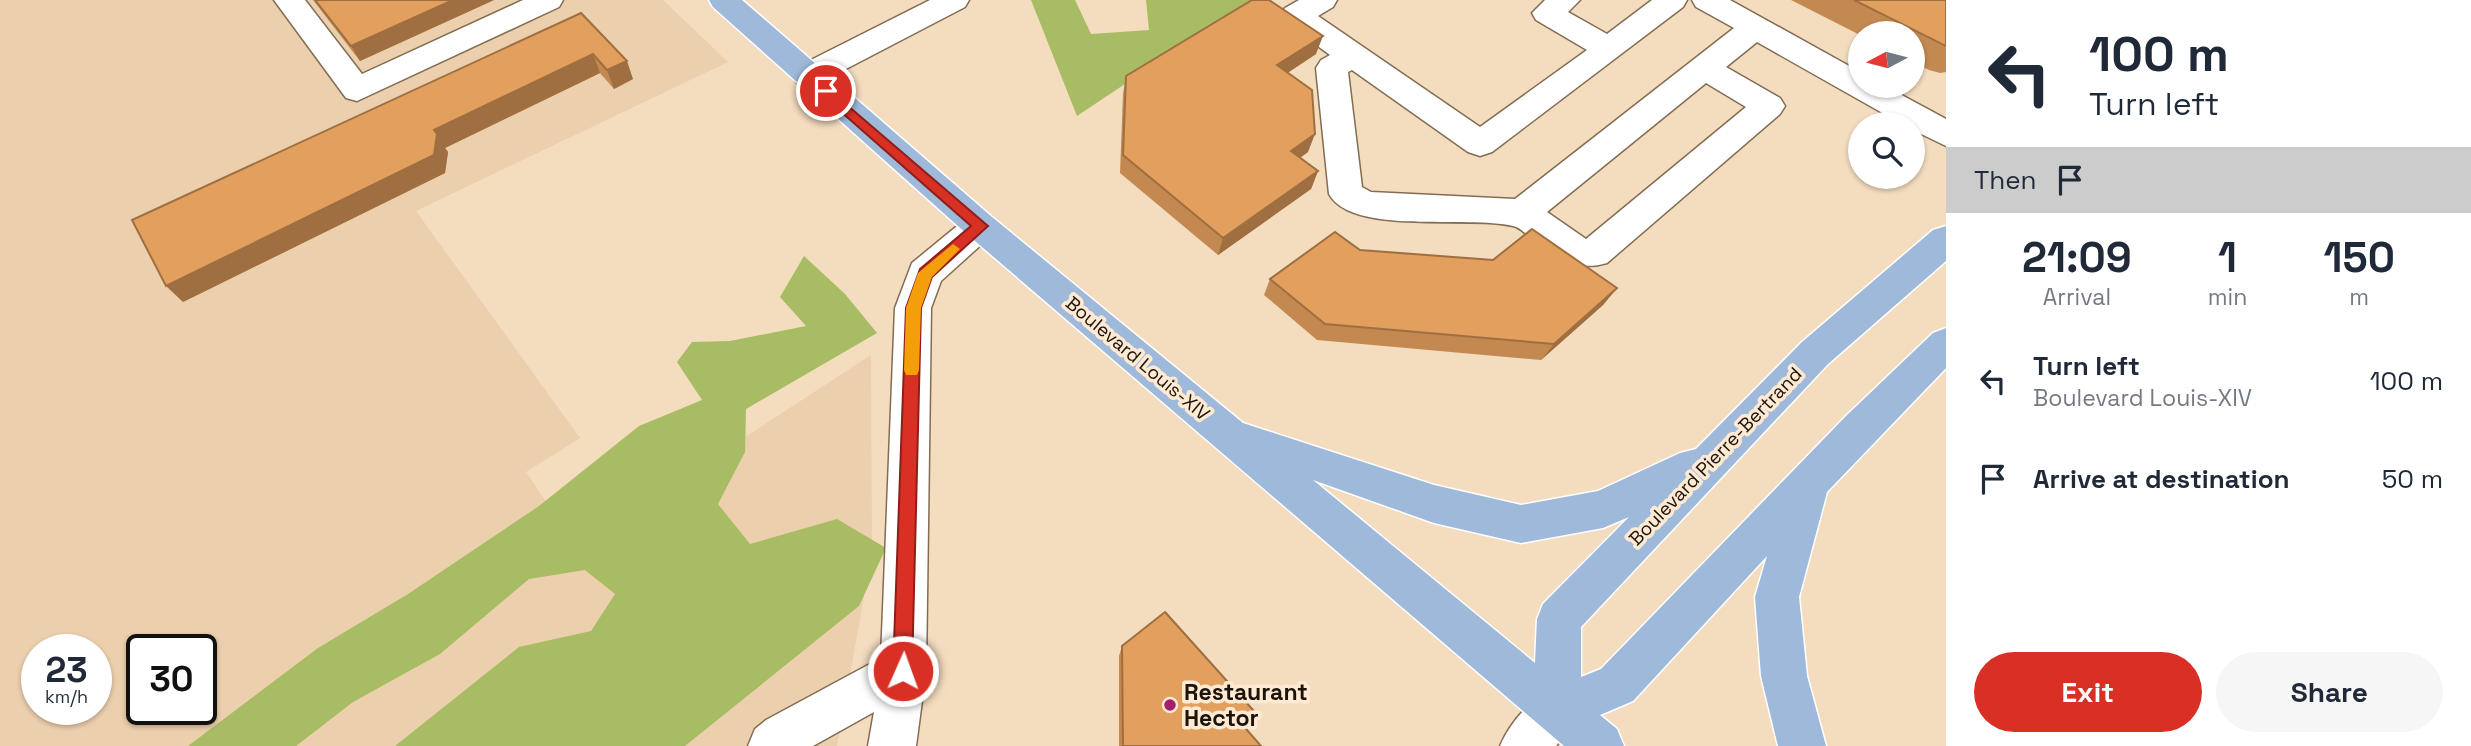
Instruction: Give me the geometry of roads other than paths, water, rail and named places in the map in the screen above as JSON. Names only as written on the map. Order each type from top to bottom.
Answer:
[{"type":"main road","name":"Boulevard Louis-XIV","points":[[724,0],[980,226],[1600,746]]},
{"type":"main road","name":"Boulevard Pierre-Bertrand","points":[[1557,710],[1559,619],[1815,353],[1946,240]]},
{"type":"main road","points":[[1557,710],[1617,685],[1808,483],[1946,344]]},
{"type":"main road","points":[[1228,433],[1434,504],[1521,524],[1603,509],[1718,454]]},
{"type":"main road","points":[[1802,746],[1784,676],[1777,597],[1808,483]]},
{"type":"street","points":[[289,0],[357,90],[548,0]]},
{"type":"street","points":[[808,75],[954,0]]},
{"type":"street","points":[[1322,0],[1296,15],[1480,144],[1672,0]]},
{"type":"street","points":[[1565,0],[1547,13],[1609,49]]},
{"type":"street","points":[[1707,0],[1848,79]]},
{"type":"street","points":[[1522,213],[1756,27]]},
{"type":"street","points":[[1352,55],[1332,68],[1346,194],[1365,205],[1522,213],[1579,253],[1594,253],[1769,106],[1706,69]]},
{"type":"street","points":[[1882,98],[1946,134]]},
{"type":"street","points":[[892,746],[903,671],[913,308],[925,273],[980,226]]},
{"type":"street","points":[[772,746],[783,737],[903,671]]},
{"type":"street","points":[[1524,746],[1557,710]]},
{"type":"place","name":"Restaurant Hector","points":[[1170,705]]}]
